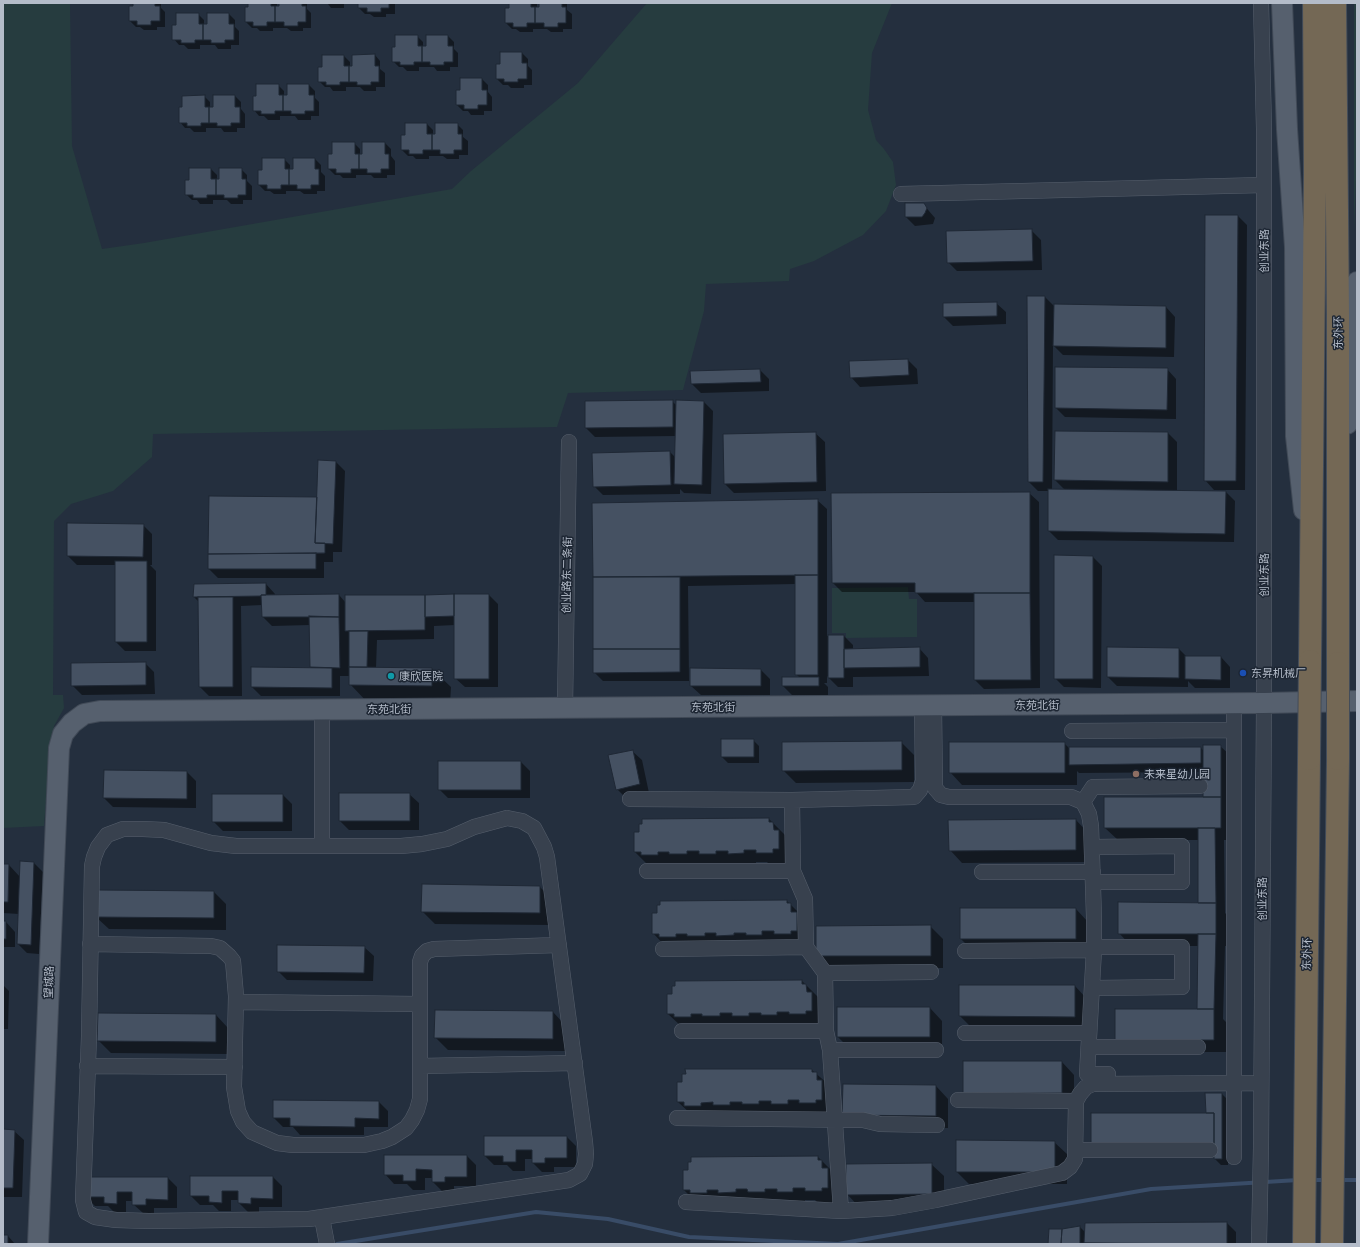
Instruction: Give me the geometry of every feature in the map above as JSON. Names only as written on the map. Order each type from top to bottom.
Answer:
[{"type":"highway","points":[[1310,572],[1315,174],[1314,3]]},
{"type":"highway","name":"东外环","points":[[1332,1244],[1338,760],[1338,323],[1335,3]]},
{"type":"highway","name":"东外环","points":[[1304,1244],[1310,572]]},
{"type":"main road","points":[[1282,3],[1287,129],[1296,247],[1296,436],[1310,572]]},
{"type":"main road","points":[[1338,572],[1357,282]]},
{"type":"main road","name":"东苑北街","points":[[72,723],[84,714],[100,711],[928,706],[1357,701]]},
{"type":"main road","name":"望城路","points":[[38,1244],[59,748],[63,734],[72,723]]},
{"type":"street","name":"创业东路","points":[[1259,1244],[1264,703],[1264,185],[1261,3]]},
{"type":"street","points":[[901,194],[1264,185]]},
{"type":"street","name":"创业路东二条街","points":[[565,708],[569,442]]},
{"type":"street","points":[[1234,703],[1234,1157]]},
{"type":"street","points":[[914,797],[920,790],[923,781],[928,706]]},
{"type":"street","points":[[928,706],[935,788],[941,795],[949,798]]},
{"type":"street","points":[[322,710],[322,846]]},
{"type":"street","points":[[1072,731],[1234,730]]},
{"type":"street","points":[[1083,802],[1093,787],[1200,786]]},
{"type":"street","points":[[630,799],[792,800],[914,797],[1071,798],[1083,802],[1089,814],[1091,826],[1094,948],[1089,1040],[1086,1081],[1076,1101],[1075,1159],[1070,1167],[1062,1173],[929,1202],[892,1208],[841,1211],[686,1202]]},
{"type":"street","points":[[792,800],[792,871],[805,899],[806,947],[825,973],[826,1031],[830,1050],[841,1211]]},
{"type":"street","points":[[507,818],[522,820],[534,828],[544,847],[547,857],[575,1063],[586,1154],[585,1164],[580,1174],[570,1180],[323,1223],[309,1219],[116,1220],[95,1217],[86,1212],[82,1200],[92,866],[98,847],[107,835],[122,829],[164,830],[211,843],[236,846],[322,846],[401,846],[422,844],[447,839],[474,827],[507,818]]},
{"type":"street","points":[[982,872],[1182,882],[1182,846],[1092,847]]},
{"type":"street","points":[[648,871],[792,871]]},
{"type":"street","points":[[90,944],[211,946],[220,948],[233,961],[236,1002],[234,1087],[235,1100],[243,1122],[252,1132],[277,1143],[348,1145],[364,1145],[392,1137],[406,1128],[417,1110],[420,1099],[420,962],[422,956],[427,951],[434,949],[559,945]]},
{"type":"street","points":[[663,949],[806,947]]},
{"type":"street","points":[[966,951],[1182,947],[1182,987],[1092,988]]},
{"type":"street","points":[[825,973],[931,972]]},
{"type":"street","points":[[236,1002],[420,1004]]},
{"type":"street","points":[[682,1031],[826,1031]]},
{"type":"street","points":[[965,1032],[1198,1047]]},
{"type":"street","points":[[830,1050],[936,1050]]},
{"type":"street","points":[[420,1066],[575,1063]]},
{"type":"street","points":[[87,1066],[235,1067]]},
{"type":"street","points":[[1086,1081],[1093,1084],[1261,1078]]},
{"type":"street","points":[[958,1100],[1076,1101]]},
{"type":"street","points":[[677,1118],[863,1120],[880,1124],[937,1124]]},
{"type":"street","points":[[1075,1150],[1210,1150]]},
{"type":"street","points":[[323,1223],[327,1244]]},
{"type":"green space","points":[[3,3],[70,3],[72,146],[102,249],[452,189],[471,171],[578,83],[647,3],[892,3],[872,53],[868,110],[876,140],[893,162],[896,185],[886,211],[863,235],[814,261],[790,269],[789,281],[706,284],[704,311],[683,390],[568,393],[557,427],[153,434],[152,457],[113,491],[71,504],[54,521],[53,695],[63,695],[64,708],[54,726],[50,750],[44,826],[3,828]]},
{"type":"green space","points":[[1354,3],[1357,3],[1357,156],[1354,231]]},
{"type":"green space","points":[[908,587],[909,599],[917,599],[917,637],[846,638],[846,633],[832,633],[832,588]]},
{"type":"building","points":[[133,3],[155,3],[155,6],[160,6],[160,21],[151,21],[151,25],[137,25],[137,21],[129,21],[129,6],[133,6]]},
{"type":"building","points":[[248,3],[271,3],[271,6],[275,6],[275,22],[267,22],[267,26],[253,26],[253,22],[245,22],[245,7],[248,7]]},
{"type":"building","points":[[279,3],[302,3],[302,6],[306,6],[306,22],[298,22],[298,26],[284,26],[284,22],[275,22],[275,6],[279,6]]},
{"type":"building","points":[[358,3],[389,3],[389,8],[381,8],[381,12],[367,12],[367,8],[358,8]]},
{"type":"building","points":[[509,3],[531,3],[531,7],[535,7],[535,23],[527,23],[527,27],[513,27],[513,23],[505,23],[505,8],[509,8]]},
{"type":"building","points":[[539,3],[562,3],[562,7],[566,7],[566,23],[558,23],[558,27],[544,27],[544,23],[535,23],[535,7],[539,7]]},
{"type":"building","points":[[176,13],[199,13],[199,24],[203,24],[203,40],[195,40],[195,43],[181,43],[181,40],[172,40],[172,25],[176,25]]},
{"type":"building","points":[[207,13],[229,13],[229,24],[234,24],[234,40],[225,40],[225,43],[211,43],[211,40],[203,40],[203,24],[207,24]]},
{"type":"building","points":[[395,35],[418,35],[418,46],[422,46],[422,62],[414,62],[414,65],[400,65],[400,62],[392,62],[392,47],[395,47]]},
{"type":"building","points":[[426,35],[448,35],[448,46],[453,46],[453,62],[444,62],[444,65],[430,65],[430,62],[422,62],[422,46],[426,46]]},
{"type":"building","points":[[500,52],[522,52],[522,63],[527,63],[527,79],[518,79],[518,82],[504,82],[504,79],[496,79],[496,64],[500,64]]},
{"type":"building","points":[[375,54],[375,66],[379,66],[379,82],[371,82],[371,85],[357,85],[357,82],[349,82],[349,66],[352,66],[352,55]]},
{"type":"building","points":[[322,55],[344,55],[344,66],[349,66],[349,82],[340,82],[340,85],[326,85],[326,82],[318,82],[318,67],[322,67]]},
{"type":"building","points":[[460,78],[482,78],[482,90],[487,90],[487,105],[478,105],[478,109],[464,109],[464,105],[456,105],[456,90],[460,90]]},
{"type":"building","points":[[256,84],[279,84],[279,95],[283,95],[283,111],[275,111],[275,114],[261,114],[261,111],[253,111],[253,96],[256,96]]},
{"type":"building","points":[[287,84],[309,84],[309,95],[314,95],[314,111],[305,111],[305,114],[291,114],[291,111],[283,111],[283,95],[287,95]]},
{"type":"building","points":[[205,95],[205,107],[209,107],[209,123],[201,123],[201,126],[187,126],[187,123],[179,123],[179,107],[182,107],[182,96]]},
{"type":"building","points":[[213,95],[235,95],[235,107],[240,107],[240,123],[231,123],[231,126],[217,126],[217,123],[209,123],[209,107],[213,107]]},
{"type":"building","points":[[405,123],[427,123],[427,134],[432,134],[432,150],[423,150],[423,154],[409,154],[409,150],[401,150],[401,135],[405,135]]},
{"type":"building","points":[[435,123],[458,123],[458,134],[462,134],[462,150],[454,150],[454,154],[440,154],[440,150],[432,150],[432,134],[435,134]]},
{"type":"building","points":[[332,142],[355,142],[355,154],[359,154],[359,169],[351,169],[351,173],[336,173],[336,169],[328,169],[328,154],[332,154]]},
{"type":"building","points":[[362,142],[385,142],[385,154],[389,154],[389,169],[381,169],[381,173],[367,173],[367,169],[359,169],[359,154],[362,154]]},
{"type":"building","points":[[262,158],[285,158],[285,169],[289,169],[289,185],[281,185],[281,189],[267,189],[267,185],[258,185],[258,170],[262,170]]},
{"type":"building","points":[[293,158],[315,158],[315,169],[319,169],[319,185],[311,185],[311,189],[297,189],[297,185],[289,185],[289,169],[293,169]]},
{"type":"building","points":[[189,168],[211,168],[211,179],[216,179],[216,195],[207,195],[207,198],[193,198],[193,195],[185,195],[185,180],[189,180]]},
{"type":"building","points":[[219,168],[242,168],[242,179],[246,179],[246,195],[238,195],[238,198],[224,198],[224,195],[216,195],[216,179],[219,179]]},
{"type":"building","points":[[905,203],[924,203],[927,208],[922,217],[905,217]]},
{"type":"building","points":[[1205,215],[1238,215],[1236,481],[1204,481]]},
{"type":"building","points":[[1032,229],[1033,261],[947,263],[946,231]]},
{"type":"building","points":[[1027,296],[1045,296],[1043,482],[1028,482]]},
{"type":"building","points":[[997,302],[997,316],[943,317],[943,303]]},
{"type":"building","points":[[1054,304],[1166,306],[1166,348],[1053,346]]},
{"type":"building","points":[[908,359],[909,375],[850,378],[849,361]]},
{"type":"building","points":[[1055,367],[1168,368],[1167,410],[1055,408]]},
{"type":"building","points":[[760,369],[761,382],[691,384],[690,371]]},
{"type":"building","points":[[673,400],[673,427],[585,428],[585,401]]},
{"type":"building","points":[[676,400],[704,401],[702,485],[674,484]]},
{"type":"building","points":[[1055,431],[1168,432],[1168,482],[1054,480]]},
{"type":"building","points":[[816,432],[817,482],[724,484],[723,434]]},
{"type":"building","points":[[670,451],[671,485],[593,487],[592,453]]},
{"type":"building","points":[[318,460],[336,461],[333,544],[315,543]]},
{"type":"building","points":[[1048,489],[1226,491],[1225,534],[1048,531]]},
{"type":"building","points":[[1030,492],[1030,593],[915,593],[915,583],[832,583],[831,493]]},
{"type":"building","points":[[209,496],[317,497],[315,543],[325,543],[325,553],[208,554]]},
{"type":"building","points":[[818,499],[818,575],[593,577],[592,503]]},
{"type":"building","points":[[67,523],[144,524],[143,557],[67,556]]},
{"type":"building","points":[[316,553],[316,569],[208,569],[208,554]]},
{"type":"building","points":[[1054,555],[1093,556],[1093,679],[1054,679]]},
{"type":"building","points":[[115,561],[147,561],[147,642],[115,642]]},
{"type":"building","points":[[795,575],[818,575],[818,675],[795,675]]},
{"type":"building","points":[[593,577],[680,577],[680,649],[593,649]]},
{"type":"building","points":[[266,583],[266,595],[261,596],[193,597],[194,584]]},
{"type":"building","points":[[974,593],[1030,593],[1031,680],[974,680]]},
{"type":"building","points":[[339,594],[339,617],[262,617],[261,595]]},
{"type":"building","points":[[454,594],[489,594],[489,679],[454,679]]},
{"type":"building","points":[[454,594],[454,616],[425,617],[425,595]]},
{"type":"building","points":[[345,595],[425,595],[425,630],[345,631]]},
{"type":"building","points":[[198,597],[233,597],[233,687],[199,687]]},
{"type":"building","points":[[309,616],[339,617],[340,668],[310,667]]},
{"type":"building","points":[[349,631],[368,631],[367,667],[349,667]]},
{"type":"building","points":[[828,635],[844,635],[844,678],[828,678]]},
{"type":"building","points":[[920,647],[920,667],[844,668],[844,649]]},
{"type":"building","points":[[1107,647],[1179,648],[1179,678],[1107,677]]},
{"type":"building","points":[[593,649],[680,649],[680,672],[593,673]]},
{"type":"building","points":[[1185,656],[1221,656],[1221,680],[1185,679]]},
{"type":"building","points":[[146,662],[146,685],[71,686],[71,663]]},
{"type":"building","points":[[251,667],[332,668],[332,688],[251,687]]},
{"type":"building","name":"康欣医院","points":[[349,667],[432,668],[432,686],[349,685]]},
{"type":"building","points":[[690,668],[761,669],[761,686],[690,686]]},
{"type":"building","points":[[782,677],[819,677],[819,686],[782,686]]},
{"type":"building","points":[[721,739],[754,739],[754,757],[721,757]]},
{"type":"building","points":[[902,741],[902,770],[782,771],[782,742]]},
{"type":"building","points":[[949,742],[1065,742],[1065,773],[949,773]]},
{"type":"building","points":[[1203,745],[1221,745],[1221,797],[1203,797]]},
{"type":"building","points":[[1069,747],[1201,747],[1201,763],[1069,765]]},
{"type":"building","points":[[633,750],[640,784],[616,790],[608,755]]},
{"type":"building","points":[[438,761],[521,761],[521,790],[438,790]]},
{"type":"building","points":[[104,770],[187,771],[187,799],[103,798]]},
{"type":"building","points":[[339,793],[410,793],[410,821],[339,821]]},
{"type":"building","points":[[212,794],[283,794],[283,822],[212,822]]},
{"type":"building","points":[[1104,797],[1221,797],[1221,828],[1104,828]]},
{"type":"building","points":[[769,818],[769,822],[773,822],[774,830],[779,830],[779,849],[773,849],[773,853],[756,853],[756,850],[744,850],[744,853],[728,854],[728,851],[716,851],[716,854],[699,854],[699,851],[687,851],[687,854],[669,854],[669,852],[658,852],[658,855],[641,855],[641,852],[634,852],[634,832],[639,832],[639,824],[642,824],[642,819]]},
{"type":"building","points":[[1076,819],[1076,850],[949,851],[948,820]]},
{"type":"building","points":[[1198,828],[1215,828],[1216,903],[1198,903]]},
{"type":"building","points":[[20,861],[34,862],[31,945],[17,944]]},
{"type":"building","points":[[3,864],[9,864],[8,902],[3,902]]},
{"type":"building","points":[[422,884],[540,886],[540,913],[421,912]]},
{"type":"building","points":[[96,890],[214,891],[214,918],[95,917]]},
{"type":"building","points":[[787,900],[787,903],[791,903],[791,912],[797,912],[797,931],[791,931],[791,934],[774,934],[774,931],[762,931],[762,935],[734,933],[734,935],[716,936],[716,933],[705,933],[705,936],[687,936],[687,934],[676,934],[676,937],[659,937],[659,934],[652,934],[652,913],[657,913],[657,905],[660,905],[660,901]]},
{"type":"building","points":[[1118,902],[1216,903],[1216,934],[1118,934]]},
{"type":"building","points":[[960,908],[1076,908],[1076,939],[960,939]]},
{"type":"building","points":[[3,921],[6,921],[6,939],[3,939]]},
{"type":"building","points":[[931,925],[931,956],[816,956],[816,926]]},
{"type":"building","points":[[1198,934],[1216,934],[1214,1009],[1197,1009]]},
{"type":"building","points":[[277,945],[365,946],[364,973],[277,972]]},
{"type":"building","points":[[802,980],[802,984],[806,984],[807,992],[812,992],[812,1011],[806,1011],[806,1014],[777,1012],[777,1015],[749,1013],[749,1016],[732,1016],[732,1013],[720,1013],[720,1016],[702,1016],[702,1014],[691,1014],[691,1017],[674,1017],[674,1014],[667,1014],[667,994],[672,994],[672,986],[675,986],[675,981]]},
{"type":"building","points":[[959,985],[1075,985],[1075,1017],[959,1016]]},
{"type":"building","points":[[837,1007],[930,1007],[930,1037],[837,1037]]},
{"type":"building","points":[[1115,1009],[1214,1009],[1214,1040],[1115,1040]]},
{"type":"building","points":[[435,1010],[553,1011],[553,1039],[434,1038]]},
{"type":"building","points":[[98,1013],[216,1014],[216,1042],[97,1041]]},
{"type":"building","points":[[963,1061],[1062,1061],[1062,1093],[963,1093]]},
{"type":"building","points":[[685,1069],[812,1069],[812,1072],[817,1072],[817,1080],[822,1080],[822,1100],[816,1100],[816,1103],[799,1103],[799,1100],[788,1100],[788,1104],[771,1104],[771,1101],[759,1101],[759,1104],[730,1102],[730,1105],[713,1105],[713,1102],[701,1103],[701,1106],[684,1106],[684,1102],[677,1102],[677,1082],[682,1082],[682,1074],[686,1074]]},
{"type":"building","points":[[843,1084],[936,1085],[936,1116],[842,1115]]},
{"type":"building","points":[[1205,1093],[1222,1093],[1222,1159],[1214,1159],[1214,1113],[1206,1113]]},
{"type":"building","points":[[273,1100],[379,1101],[379,1119],[355,1118],[355,1127],[290,1126],[290,1118],[273,1118]]},
{"type":"building","points":[[1091,1113],[1214,1113],[1214,1145],[1091,1145]]},
{"type":"building","points":[[3,1129],[15,1130],[13,1188],[3,1188]]},
{"type":"building","points":[[484,1136],[567,1136],[567,1158],[545,1158],[545,1163],[532,1163],[532,1150],[516,1150],[516,1162],[503,1162],[503,1156],[484,1156]]},
{"type":"building","points":[[956,1140],[1055,1141],[1055,1172],[956,1172]]},
{"type":"building","points":[[384,1155],[467,1155],[467,1177],[445,1177],[445,1182],[432,1182],[432,1170],[416,1169],[416,1181],[403,1181],[403,1175],[384,1175]]},
{"type":"building","points":[[818,1156],[818,1160],[822,1160],[822,1168],[828,1168],[828,1188],[822,1188],[822,1191],[805,1191],[805,1188],[793,1188],[793,1192],[777,1192],[777,1189],[765,1189],[765,1192],[748,1192],[747,1189],[736,1189],[736,1192],[718,1193],[718,1190],[707,1190],[707,1193],[690,1193],[690,1190],[683,1190],[683,1170],[688,1170],[688,1162],[691,1162],[691,1157]]},
{"type":"building","points":[[932,1163],[932,1194],[846,1195],[846,1164]]},
{"type":"building","points":[[190,1176],[273,1176],[273,1199],[251,1198],[251,1204],[238,1203],[238,1191],[222,1191],[222,1203],[209,1202],[209,1196],[190,1196]]},
{"type":"building","points":[[85,1177],[168,1177],[168,1200],[146,1199],[146,1205],[132,1205],[132,1192],[117,1192],[117,1204],[104,1203],[104,1197],[85,1197]]},
{"type":"building","points":[[1227,1222],[1227,1244],[1084,1243],[1085,1223]]},
{"type":"building","points":[[1080,1226],[1080,1243],[1156,1244],[1061,1244],[1062,1229]]},
{"type":"building","points":[[1049,1229],[1062,1229],[1061,1244],[1048,1244]]},
{"type":"building","points":[[3,1235],[8,1235],[8,1244],[3,1244]]},
{"type":"waterway","points":[[337,1244],[536,1212],[608,1219],[689,1237],[838,1244],[1151,1189],[1298,1180]]},
{"type":"waterway","points":[[1311,1180],[1326,1180]]},
{"type":"waterway","points":[[1339,1180],[1357,1180]]},
{"type":"place","name":"东昇机械厂","points":[[1243,673]]},
{"type":"place","name":"康欣医院","points":[[391,676]]},
{"type":"place","name":"未来星幼儿园","points":[[1136,774]]}]
